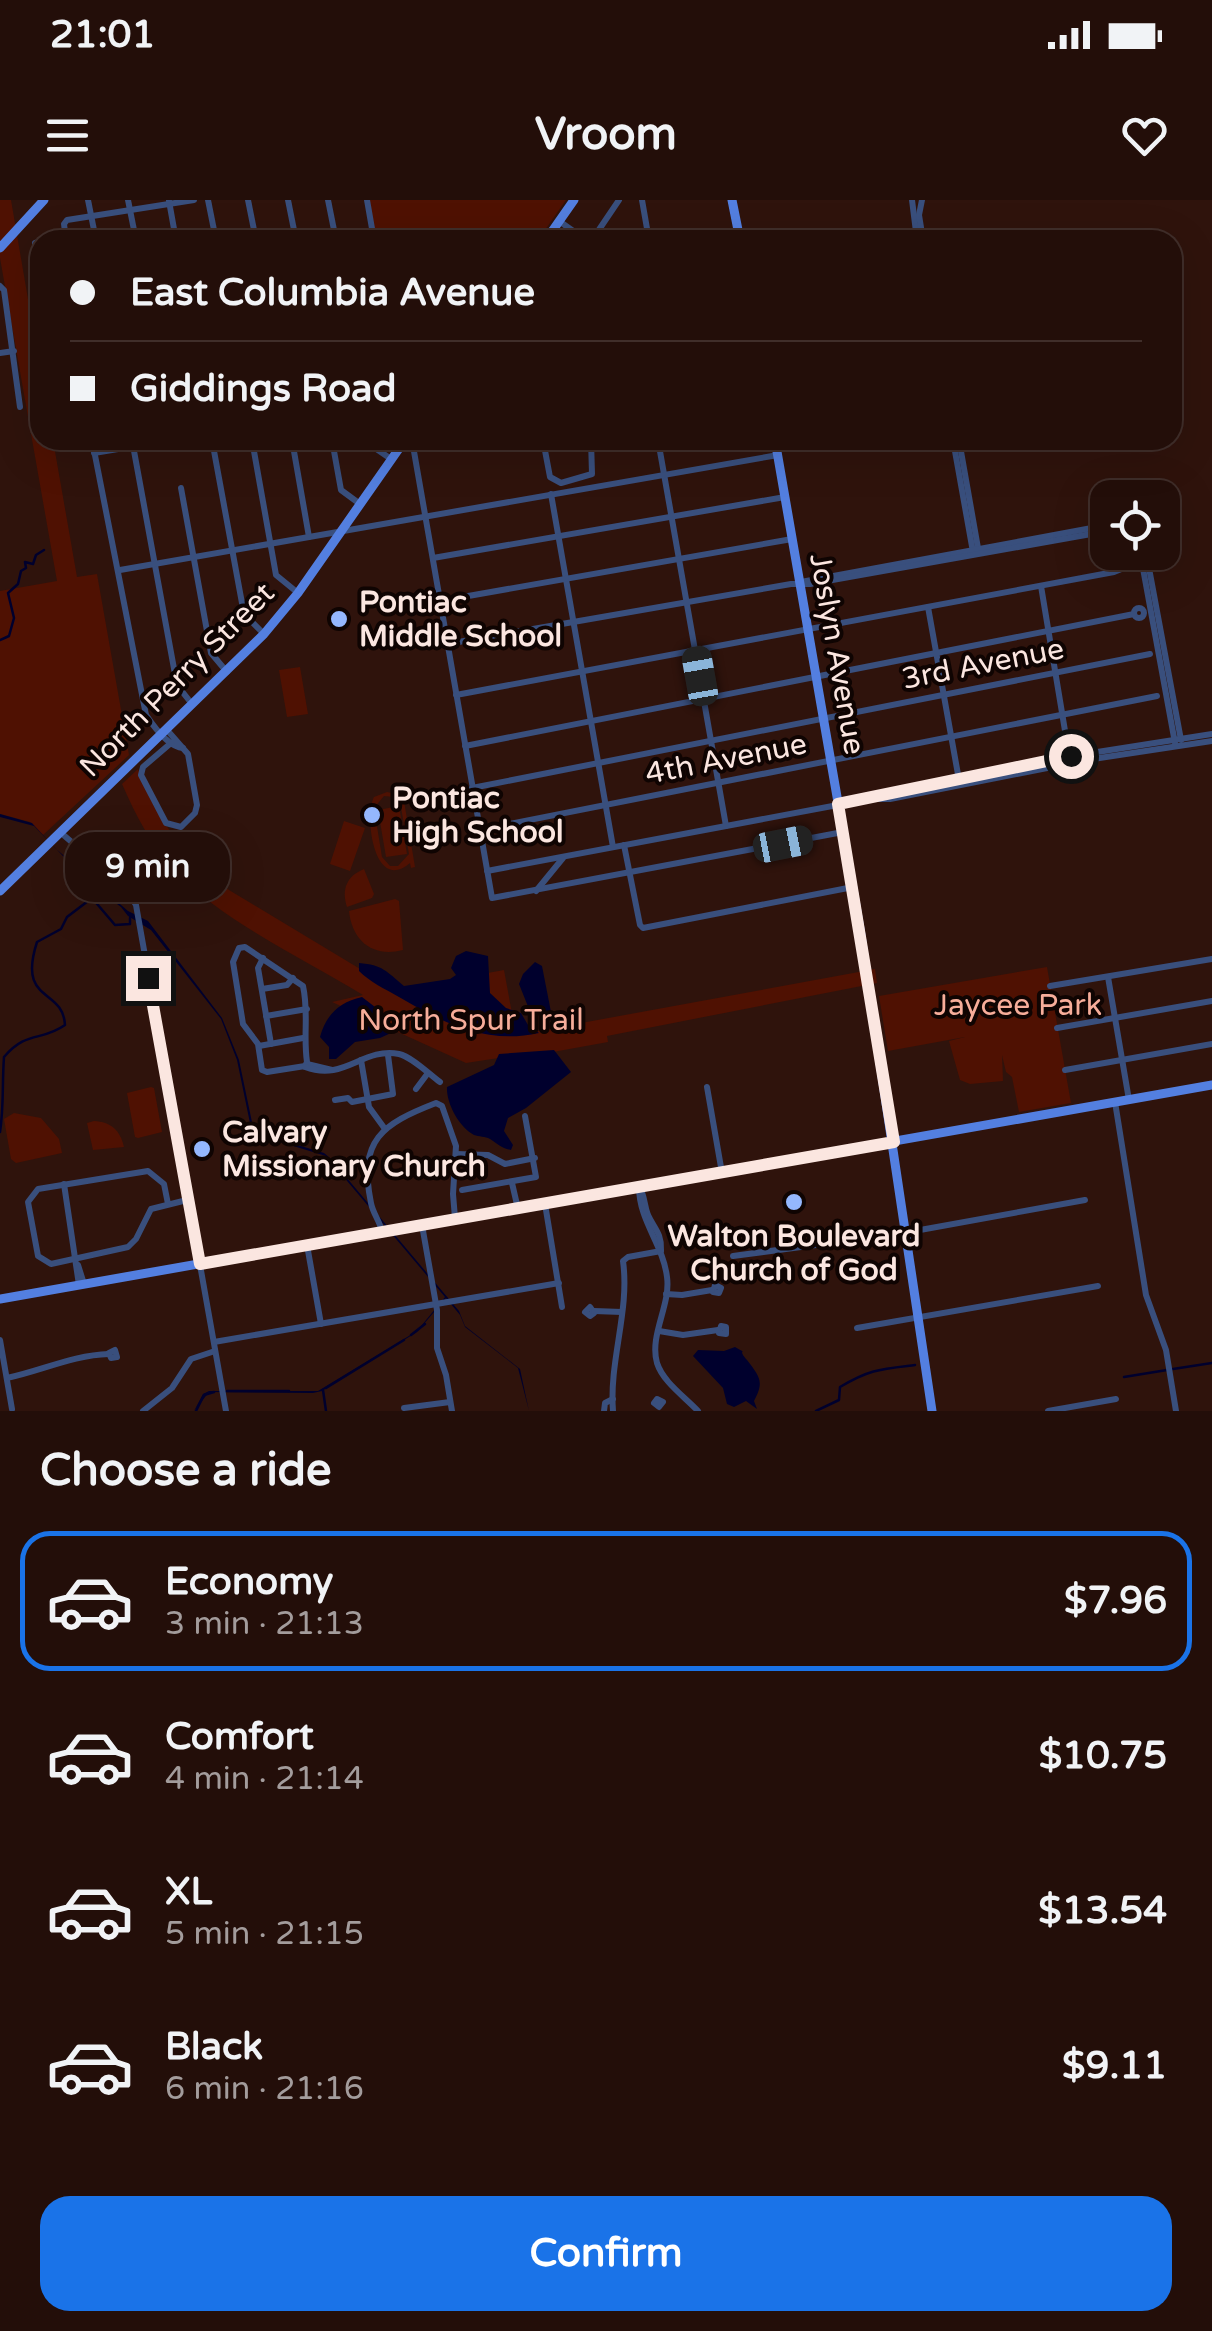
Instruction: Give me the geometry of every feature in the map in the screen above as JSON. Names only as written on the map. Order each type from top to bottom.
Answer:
[{"type":"main road","points":[[2,247],[44,200]]},
{"type":"main road","points":[[553,230],[574,200]]},
{"type":"main road","points":[[732,200],[738,230]]},
{"type":"main road","name":"North Perry Street","points":[[0,891],[264,634],[400,450]]},
{"type":"main road","name":"Joslyn Avenue","points":[[777,450],[912,1232],[932,1411]]},
{"type":"main road","points":[[0,1300],[1212,1086]]},
{"type":"street","points":[[88,200],[94,230]]},
{"type":"street","points":[[128,200],[134,230]]},
{"type":"street","points":[[65,230],[64,222],[194,200]]},
{"type":"street","points":[[208,200],[214,230]]},
{"type":"street","points":[[248,200],[254,230]]},
{"type":"street","points":[[288,200],[294,230]]},
{"type":"street","points":[[328,200],[334,230]]},
{"type":"street","points":[[367,200],[372,230]]},
{"type":"street","points":[[597,230],[620,200]]},
{"type":"street","points":[[641,200],[647,230]]},
{"type":"street","points":[[912,200],[917,230]]},
{"type":"street","points":[[920,230],[922,200]]},
{"type":"street","points":[[169,202],[174,230]]},
{"type":"street","points":[[559,222],[572,230]]},
{"type":"street","points":[[0,286],[4,290],[20,408]]},
{"type":"street","points":[[0,354],[14,351]]},
{"type":"street","points":[[94,450],[115,567],[120,570],[778,455]]},
{"type":"street","points":[[94,453],[106,450]]},
{"type":"street","points":[[134,450],[177,686],[193,705]]},
{"type":"street","points":[[214,450],[244,615],[264,634]]},
{"type":"street","points":[[254,450],[277,577],[298,593]]},
{"type":"street","points":[[294,450],[309,536]]},
{"type":"street","points":[[334,450],[341,490],[360,504]]},
{"type":"street","points":[[379,450],[392,460]]},
{"type":"street","points":[[411,450],[492,898],[844,832]]},
{"type":"street","points":[[545,450],[551,478],[559,482],[593,473],[594,450]]},
{"type":"street","points":[[660,450],[726,826]]},
{"type":"street","points":[[958,450],[976,551]]},
{"type":"street","points":[[959,450],[976,551]]},
{"type":"street","points":[[570,481],[572,490]]},
{"type":"street","points":[[180,488],[211,654],[227,672]]},
{"type":"street","points":[[552,494],[613,848]]},
{"type":"street","points":[[433,558],[785,496]]},
{"type":"street","points":[[448,644],[810,584],[1090,531]]},
{"type":"street","points":[[440,601],[792,539]]},
{"type":"street","points":[[120,570],[146,715],[189,754],[197,806],[181,827],[166,824],[141,775],[143,768],[171,743]]},
{"type":"street","points":[[456,695],[1115,570]]},
{"type":"street","points":[[1146,570],[1178,743]]},
{"type":"street","points":[[1041,586],[1073,779]]},
{"type":"street","points":[[928,607],[959,780]]},
{"type":"street","points":[[465,746],[1134,614]]},
{"type":"street","name":"3rd Avenue","points":[[472,788],[1150,654]]},
{"type":"street","name":"4th Avenue","points":[[480,830],[1157,696]]},
{"type":"street","points":[[165,732],[171,743],[183,748]]},
{"type":"street","points":[[486,871],[1009,770],[1212,737]]},
{"type":"street","points":[[875,798],[910,795],[1139,746],[1178,743]]},
{"type":"street","points":[[1109,756],[1138,750],[1139,746]]},
{"type":"street","points":[[980,781],[1009,770]]},
{"type":"street","points":[[910,795],[940,783]]},
{"type":"street","points":[[60,832],[126,890],[136,905],[226,1411]]},
{"type":"street","points":[[624,845],[642,927],[853,887]]},
{"type":"street","points":[[535,892],[564,857]]},
{"type":"street","points":[[549,859],[554,868]]},
{"type":"street","points":[[546,880],[551,889]]},
{"type":"street","points":[[305,1065],[307,1009],[303,987],[243,946],[233,960],[244,1024],[258,1046],[265,1072],[305,1065],[333,1070],[370,1056],[402,1055],[440,1082]]},
{"type":"street","points":[[263,958],[258,966],[271,1044]]},
{"type":"street","points":[[1050,986],[1212,959]]},
{"type":"street","points":[[1108,976],[1129,1100]]},
{"type":"street","points":[[262,989],[286,985],[294,978]]},
{"type":"street","points":[[1056,1028],[1212,1001]]},
{"type":"street","points":[[266,1016],[307,1009]]},
{"type":"street","points":[[258,1046],[303,1038]]},
{"type":"street","points":[[1064,1070],[1212,1044]]},
{"type":"street","points":[[335,1100],[348,1098],[352,1102],[394,1093],[388,1055]]},
{"type":"street","points":[[361,1060],[372,1111],[386,1127]]},
{"type":"street","points":[[416,1089],[428,1073]]},
{"type":"street","points":[[707,1087],[722,1172]]},
{"type":"street","points":[[1113,1102],[1146,1293],[1166,1350],[1176,1411]]},
{"type":"street","points":[[382,1232],[372,1208],[366,1170],[370,1150],[386,1127],[435,1103],[442,1106],[454,1136],[456,1220]]},
{"type":"street","points":[[462,1190],[536,1177],[525,1116]]},
{"type":"street","points":[[456,1154],[488,1155],[505,1164],[535,1158]]},
{"type":"street","points":[[168,1204],[164,1184],[150,1171],[34,1191],[28,1202],[38,1258],[50,1264],[78,1262],[130,1246],[147,1213],[187,1200]]},
{"type":"street","points":[[64,1184],[82,1285]]},
{"type":"street","points":[[512,1184],[516,1209]]},
{"type":"street","points":[[639,1187],[644,1194],[644,1211],[661,1236],[668,1282],[658,1363],[698,1411]]},
{"type":"street","points":[[734,1256],[912,1232],[1084,1200]]},
{"type":"street","points":[[545,1204],[562,1306]]},
{"type":"street","points":[[404,1408],[451,1406],[436,1346],[436,1304],[422,1225]]},
{"type":"street","points":[[308,1245],[321,1324]]},
{"type":"street","points":[[614,1411],[626,1260],[661,1251]]},
{"type":"street","points":[[143,1411],[172,1388],[191,1360],[214,1346],[559,1283]]},
{"type":"street","points":[[857,1328],[1098,1286]]},
{"type":"street","points":[[666,1294],[712,1290]]},
{"type":"street","points":[[594,1311],[622,1312]]},
{"type":"street","points":[[659,1331],[686,1335],[718,1330]]},
{"type":"street","points":[[0,1340],[12,1408]]},
{"type":"street","points":[[6,1378],[68,1360],[109,1354]]},
{"type":"street","points":[[660,1398],[672,1384]]},
{"type":"street","points":[[1048,1411],[1116,1398]]},
{"type":"street","points":[[604,1411],[605,1403],[613,1399]]},
{"type":"green space","points":[[0,200],[11,200],[30,311],[30,428],[0,258]]},
{"type":"green space","points":[[368,200],[566,200],[545,230],[374,230]]},
{"type":"green space","points":[[34,450],[55,450],[77,577],[97,574],[129,755],[43,835],[30,822],[0,814],[0,591],[57,581]]},
{"type":"green space","points":[[300,667],[308,714],[287,717],[279,670]]},
{"type":"green space","name":"North Spur Trail","points":[[138,769],[174,836],[229,890],[395,990],[504,970],[516,1035],[875,969],[877,983],[607,1036],[608,1042],[466,1063],[332,1002],[363,995],[264,938],[194,889],[159,851],[127,796],[122,784]]},
{"type":"green space","points":[[387,792],[404,801],[415,867],[411,868],[410,863],[398,870],[388,868],[380,861],[370,820],[374,797]],"holes":[[[384,796],[394,797],[401,807],[409,854],[398,866],[390,866],[382,857],[374,808]]]},
{"type":"green space","points":[[399,806],[407,854],[386,857],[378,810]]},
{"type":"green space","points":[[344,821],[365,828],[350,871],[330,864]]},
{"type":"green space","points":[[364,869],[374,894],[347,907],[347,884]]},
{"type":"green space","points":[[399,901],[403,950],[382,952],[359,939],[349,911]]},
{"type":"green space","name":"Jaycee Park","points":[[1047,967],[1071,1103],[1019,1112],[1012,1077],[1006,1072],[1002,1055],[1003,1081],[970,1084],[960,1080],[949,1041],[965,1037],[888,1051],[879,996]]},
{"type":"green space","points":[[151,1087],[162,1132],[138,1138],[127,1093]]},
{"type":"green space","points":[[14,1113],[41,1118],[59,1139],[62,1153],[16,1163],[11,1159],[4,1119]]},
{"type":"green space","points":[[94,1121],[114,1128],[124,1147],[93,1150],[87,1123]]},
{"type":"water","points":[[0,814],[32,823],[50,843],[34,826]]},
{"type":"water","points":[[56,849],[128,911],[148,921],[222,1018],[239,1060],[253,1127],[268,1136],[324,1153],[330,1158],[459,1311],[465,1326],[520,1369],[529,1411],[518,1368],[465,1327],[446,1298],[417,1332],[322,1391],[209,1392],[194,1411],[209,1391],[318,1391],[417,1331],[445,1297],[326,1156],[267,1138],[251,1128],[237,1060],[221,1019],[151,930],[89,883]]},
{"type":"water","points":[[466,951],[488,956],[490,993],[506,1008],[521,1013],[539,1033],[501,1036],[466,1029],[415,1007],[359,971],[359,963],[374,965],[404,986],[450,979],[456,975],[451,968],[456,956]]},
{"type":"water","points":[[535,962],[542,966],[551,1012],[547,1015],[531,1014],[519,984]]},
{"type":"water","points":[[362,997],[388,1017],[391,1033],[355,1042],[336,1059],[329,1059],[329,1047],[320,1037],[326,1022],[340,1006]]},
{"type":"water","points":[[554,1050],[571,1072],[508,1118],[504,1131],[513,1145],[511,1150],[474,1135],[459,1121],[447,1087],[494,1065],[499,1054]]},
{"type":"water","points":[[735,1347],[743,1351],[759,1379],[754,1401],[757,1409],[746,1401],[734,1407],[727,1404],[723,1388],[693,1356],[698,1350],[724,1351]]},
{"type":"waterway","points":[[0,640],[9,636],[14,618],[8,593],[18,584],[25,562],[33,564],[36,555],[44,550]]},
{"type":"waterway","points":[[0,1132],[4,1057],[27,1039],[65,1025],[57,1005],[43,993],[33,976],[37,942],[61,929],[67,917],[92,898],[115,925],[130,924],[130,918]]},
{"type":"waterway","points":[[411,1335],[425,1324]]},
{"type":"waterway","points":[[326,1388],[404,1340]]},
{"type":"waterway","points":[[1173,1369],[1212,1363]]},
{"type":"waterway","points":[[816,1411],[839,1400],[840,1387],[868,1373],[915,1365]]},
{"type":"waterway","points":[[1124,1377],[1167,1370]]},
{"type":"waterway","points":[[323,1390],[326,1411]]},
{"type":"waterway","points":[[227,1391],[289,1391]]},
{"type":"waterway","points":[[196,1411],[204,1395],[214,1392]]},
{"type":"place","name":"Pontiac Middle School","points":[[339,619]]},
{"type":"place","name":"Pontiac High School","points":[[372,815]]},
{"type":"place","name":"Calvary Missionary Church","points":[[202,1149]]},
{"type":"place","name":"Walton Boulevard Church of God","points":[[794,1202]]},
{"type":"route","points":[[148,978],[200,1264],[894,1142],[838,804],[1071,756]]}]
